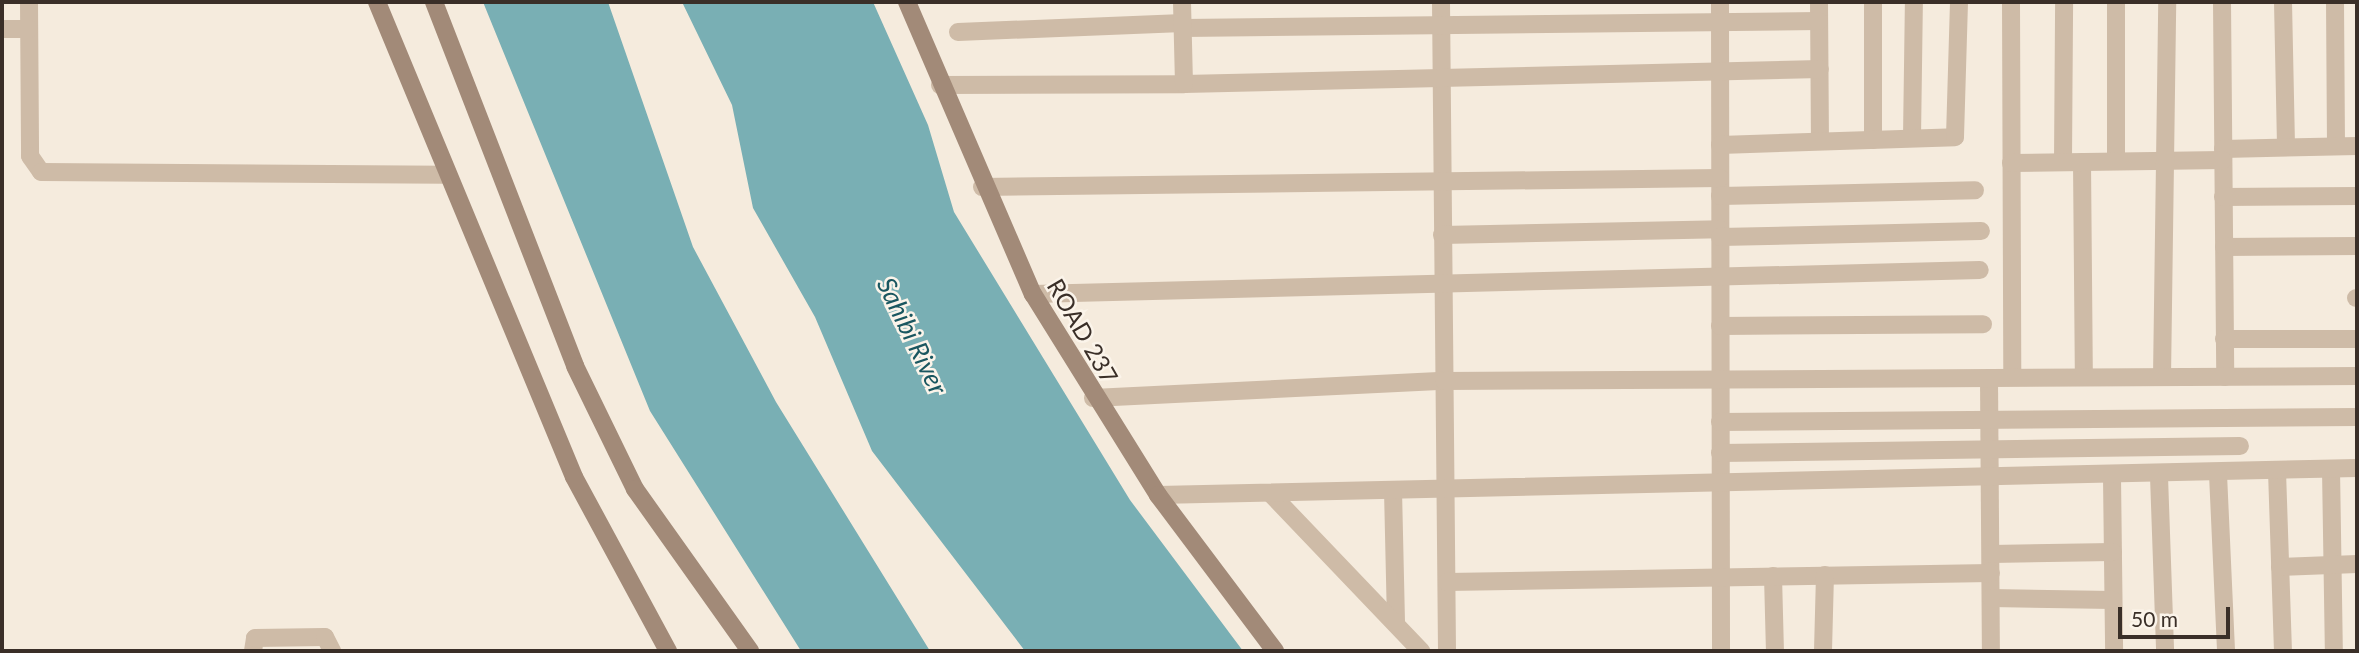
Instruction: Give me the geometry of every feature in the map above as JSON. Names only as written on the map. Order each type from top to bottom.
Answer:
[{"type":"street","points":[[29,2],[30,156],[41,172],[445,175]]},
{"type":"street","points":[[377,2],[445,175],[574,477],[668,651]]},
{"type":"street","points":[[434,2],[575,366],[635,489],[750,651]]},
{"type":"street","name":"ROAD 237","points":[[907,2],[982,187],[1033,294],[1093,398],[1158,495],[1275,651]]},
{"type":"street","points":[[1182,2],[1184,84]]},
{"type":"street","points":[[1441,2],[1447,651]]},
{"type":"street","points":[[1720,2],[1721,651]]},
{"type":"street","points":[[1819,2],[1820,141]]},
{"type":"street","points":[[1872,140],[1873,2]]},
{"type":"street","points":[[1912,138],[1914,2]]},
{"type":"street","points":[[1720,145],[1955,137],[1959,2]]},
{"type":"street","points":[[2011,2],[2012,377]]},
{"type":"street","points":[[2063,161],[2064,2]]},
{"type":"street","points":[[2116,2],[2116,161]]},
{"type":"street","points":[[2162,377],[2167,2]]},
{"type":"street","points":[[2222,2],[2225,377]]},
{"type":"street","points":[[2283,2],[2286,147]]},
{"type":"street","points":[[2335,2],[2336,146]]},
{"type":"street","points":[[958,32],[1183,26],[1819,21]]},
{"type":"street","points":[[2,29],[29,29]]},
{"type":"street","points":[[940,85],[1184,84],[1820,69]]},
{"type":"street","points":[[2011,163],[2165,160],[2286,147],[2357,146]]},
{"type":"street","points":[[2082,162],[2084,375]]},
{"type":"street","points":[[982,187],[1720,178]]},
{"type":"street","points":[[1720,196],[1975,190]]},
{"type":"street","points":[[2223,197],[2357,196]]},
{"type":"street","points":[[1442,235],[1981,231]]},
{"type":"street","points":[[2224,247],[2357,246]]},
{"type":"street","points":[[1033,294],[1720,274],[1980,270]]},
{"type":"street","points":[[1720,326],[1983,324]]},
{"type":"street","points":[[2224,339],[2357,339]]},
{"type":"street","points":[[1093,398],[1444,382],[1719,383],[2084,375],[2357,376]]},
{"type":"street","points":[[1989,379],[1991,651]]},
{"type":"street","points":[[1720,422],[1991,417],[2357,417]]},
{"type":"street","points":[[1720,453],[1991,447],[2240,446]]},
{"type":"street","points":[[1158,495],[1991,480],[2357,468]]},
{"type":"street","points":[[2331,470],[2334,651]]},
{"type":"street","points":[[2277,471],[2283,651]]},
{"type":"street","points":[[2218,474],[2225,651]]},
{"type":"street","points":[[2159,476],[2165,651]]},
{"type":"street","points":[[2112,477],[2113,651]]},
{"type":"street","points":[[1393,490],[1396,624]]},
{"type":"street","points":[[1270,493],[1421,651]]},
{"type":"street","points":[[1991,554],[2113,552]]},
{"type":"street","points":[[2280,568],[2357,564]]},
{"type":"street","points":[[1447,582],[1991,573]]},
{"type":"street","points":[[1823,651],[1825,575]]},
{"type":"street","points":[[1773,576],[1775,651]]},
{"type":"street","points":[[1991,598],[2113,600]]},
{"type":"street","points":[[253,651],[255,638],[325,637],[332,651]]},
{"type":"water","points":[[483,2],[608,2],[693,247],[776,402],[930,651],[801,651],[650,411]]},
{"type":"water","name":"Sahibi River","points":[[682,2],[873,2],[928,125],[954,212],[1130,500],[1243,651],[1025,651],[872,451],[815,317],[753,208],[732,105]]}]
